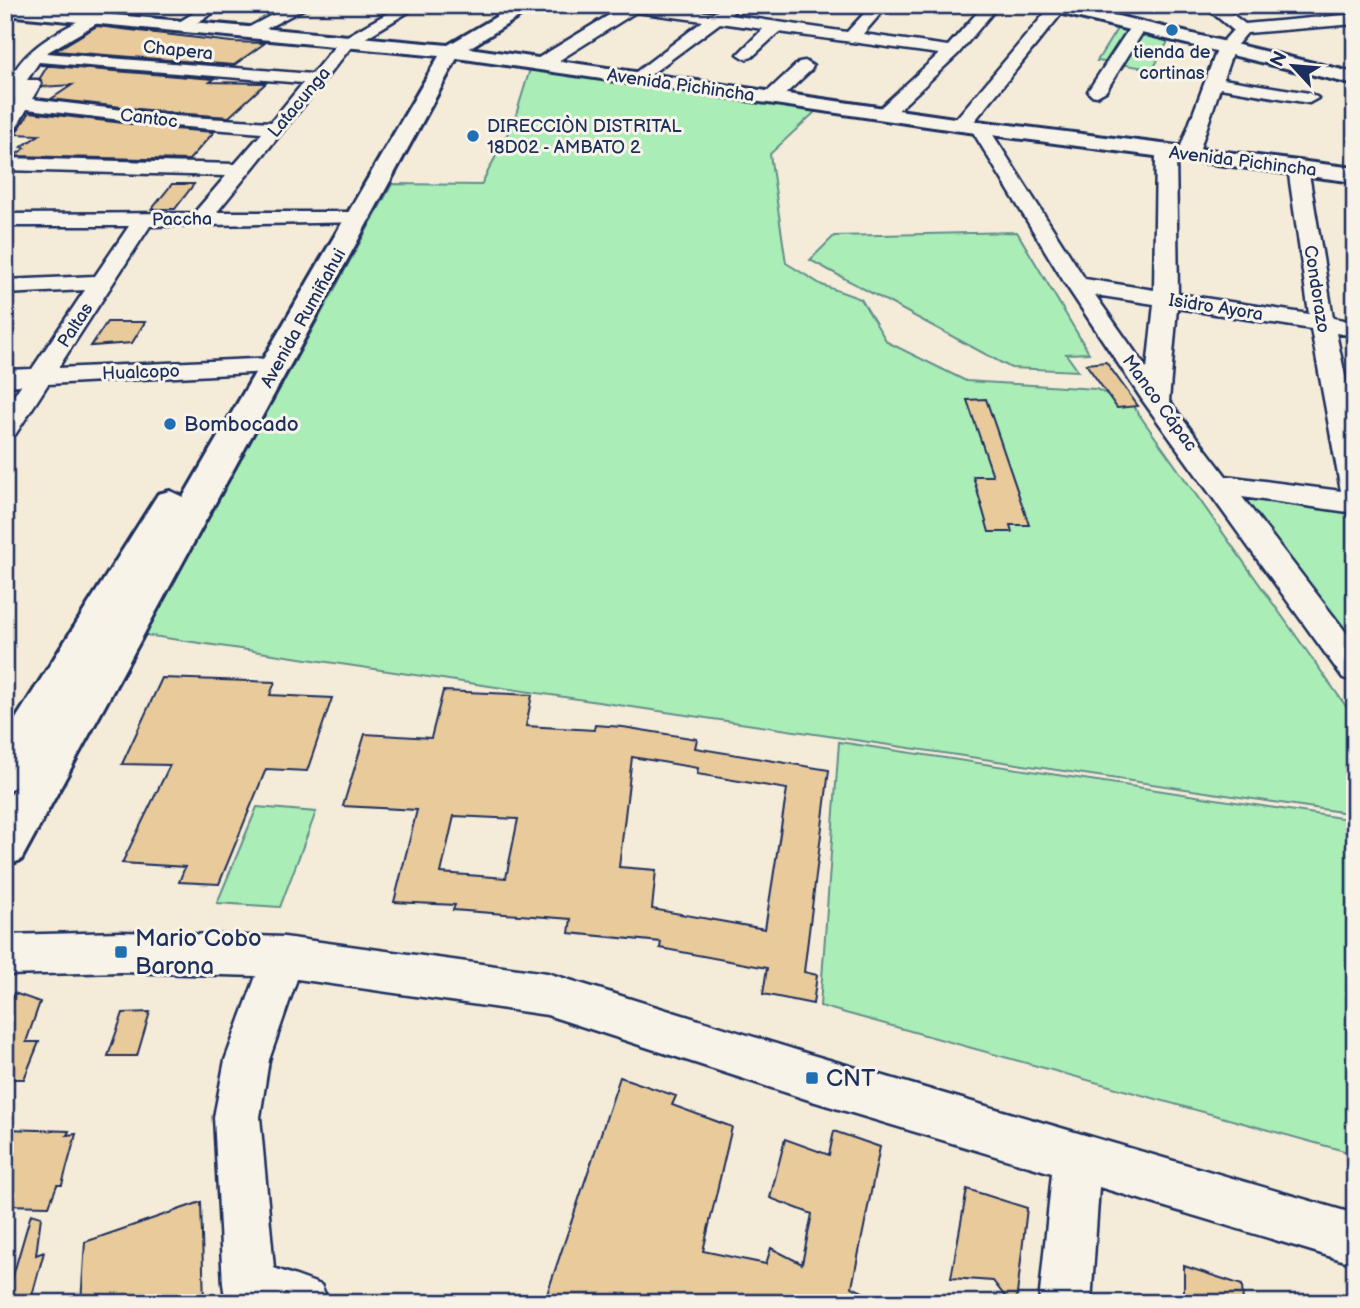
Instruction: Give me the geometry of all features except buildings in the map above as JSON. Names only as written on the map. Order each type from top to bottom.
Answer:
[{"type":"main road","name":"Avenida Rumiñahui","points":[[5,846],[265,366],[445,51],[512,5]]},
{"type":"main road","name":"Avenida Rumiñahui","points":[[445,51],[529,5]]},
{"type":"main road","points":[[1053,6],[1355,79]]},
{"type":"main road","name":"Avenida Pichincha","points":[[7,12],[182,25],[445,51],[970,126],[1355,175]]},
{"type":"main road","name":"Avenida Rumiñahui","points":[[5,773],[265,366]]},
{"type":"street","points":[[5,131],[12,93],[43,53],[121,5]]},
{"type":"street","points":[[182,25],[219,5]]},
{"type":"street","points":[[248,32],[304,5]]},
{"type":"street","name":"Latacunga","points":[[201,218],[319,79],[346,43],[414,5]]},
{"type":"street","points":[[638,79],[734,5]]},
{"type":"street","points":[[852,36],[881,5]]},
{"type":"street","points":[[885,113],[952,51],[992,5]]},
{"type":"street","points":[[1210,5],[1242,29]]},
{"type":"street","points":[[1292,5],[1320,21]]},
{"type":"street","points":[[541,64],[630,6],[952,51]]},
{"type":"street","points":[[970,126],[1053,6]]},
{"type":"street","points":[[746,54],[801,12]]},
{"type":"street","points":[[1156,401],[1177,153],[1213,82],[1226,47],[1242,29],[1355,19]]},
{"type":"street","points":[[1097,91],[1138,27]]},
{"type":"street","name":"Chapera","points":[[43,53],[233,75],[319,79]]},
{"type":"street","points":[[772,97],[805,66]]},
{"type":"street","points":[[213,90],[233,75]]},
{"type":"street","points":[[1213,82],[1309,99]]},
{"type":"street","name":"Cantoc","points":[[12,93],[174,121],[277,128]]},
{"type":"street","points":[[174,121],[194,106]]},
{"type":"street","name":"Manco Cápac","points":[[970,126],[1156,401],[1355,669]]},
{"type":"street","points":[[5,164],[241,170]]},
{"type":"street","name":"Condorazo","points":[[1298,168],[1322,324],[1355,492]]},
{"type":"street","name":"Paccha","points":[[5,220],[348,218]]},
{"type":"street","name":"Paltas","points":[[5,429],[143,220]]},
{"type":"street","points":[[5,287],[102,282]]},
{"type":"street","name":"Isidro Ayora","points":[[1077,285],[1355,329]]},
{"type":"street","name":"Hualcopo","points":[[5,378],[265,366]]},
{"type":"street","points":[[1220,484],[1355,503]]},
{"type":"street","points":[[5,955],[121,952],[284,957],[547,994],[1077,1158],[1355,1239]]},
{"type":"street","points":[[284,957],[247,1060],[237,1117],[250,1293],[303,1303]]},
{"type":"street","points":[[1065,1303],[1077,1158]]},
{"type":"green space","points":[[1120,24],[1171,36],[1153,69],[1097,61]]},
{"type":"green space","points":[[530,69],[816,111],[770,154],[786,263],[822,285],[861,299],[887,342],[966,381],[1096,389],[1133,406],[1355,719],[1355,814],[145,635],[392,184],[481,185],[514,121]]},
{"type":"green space","points":[[1017,232],[1089,353],[1066,354],[1078,371],[1011,368],[810,260],[834,236]]},
{"type":"green space","points":[[1227,488],[1352,506],[1355,660]]},
{"type":"green space","points":[[839,742],[1355,820],[1355,1154],[820,1006]]},
{"type":"green space","points":[[257,807],[316,812],[280,907],[217,903]]},
{"type":"place","name":"tienda de cortinas","points":[[1172,30]]},
{"type":"place","name":"DIRECCIÒN DISTRITAL 18D02 - AMBATO 2","points":[[473,136]]},
{"type":"place","name":"Bombocado","points":[[170,424]]},
{"type":"place","name":"Mario Cobo Barona","points":[[121,952]]},
{"type":"place","name":"CNT","points":[[812,1078]]}]
